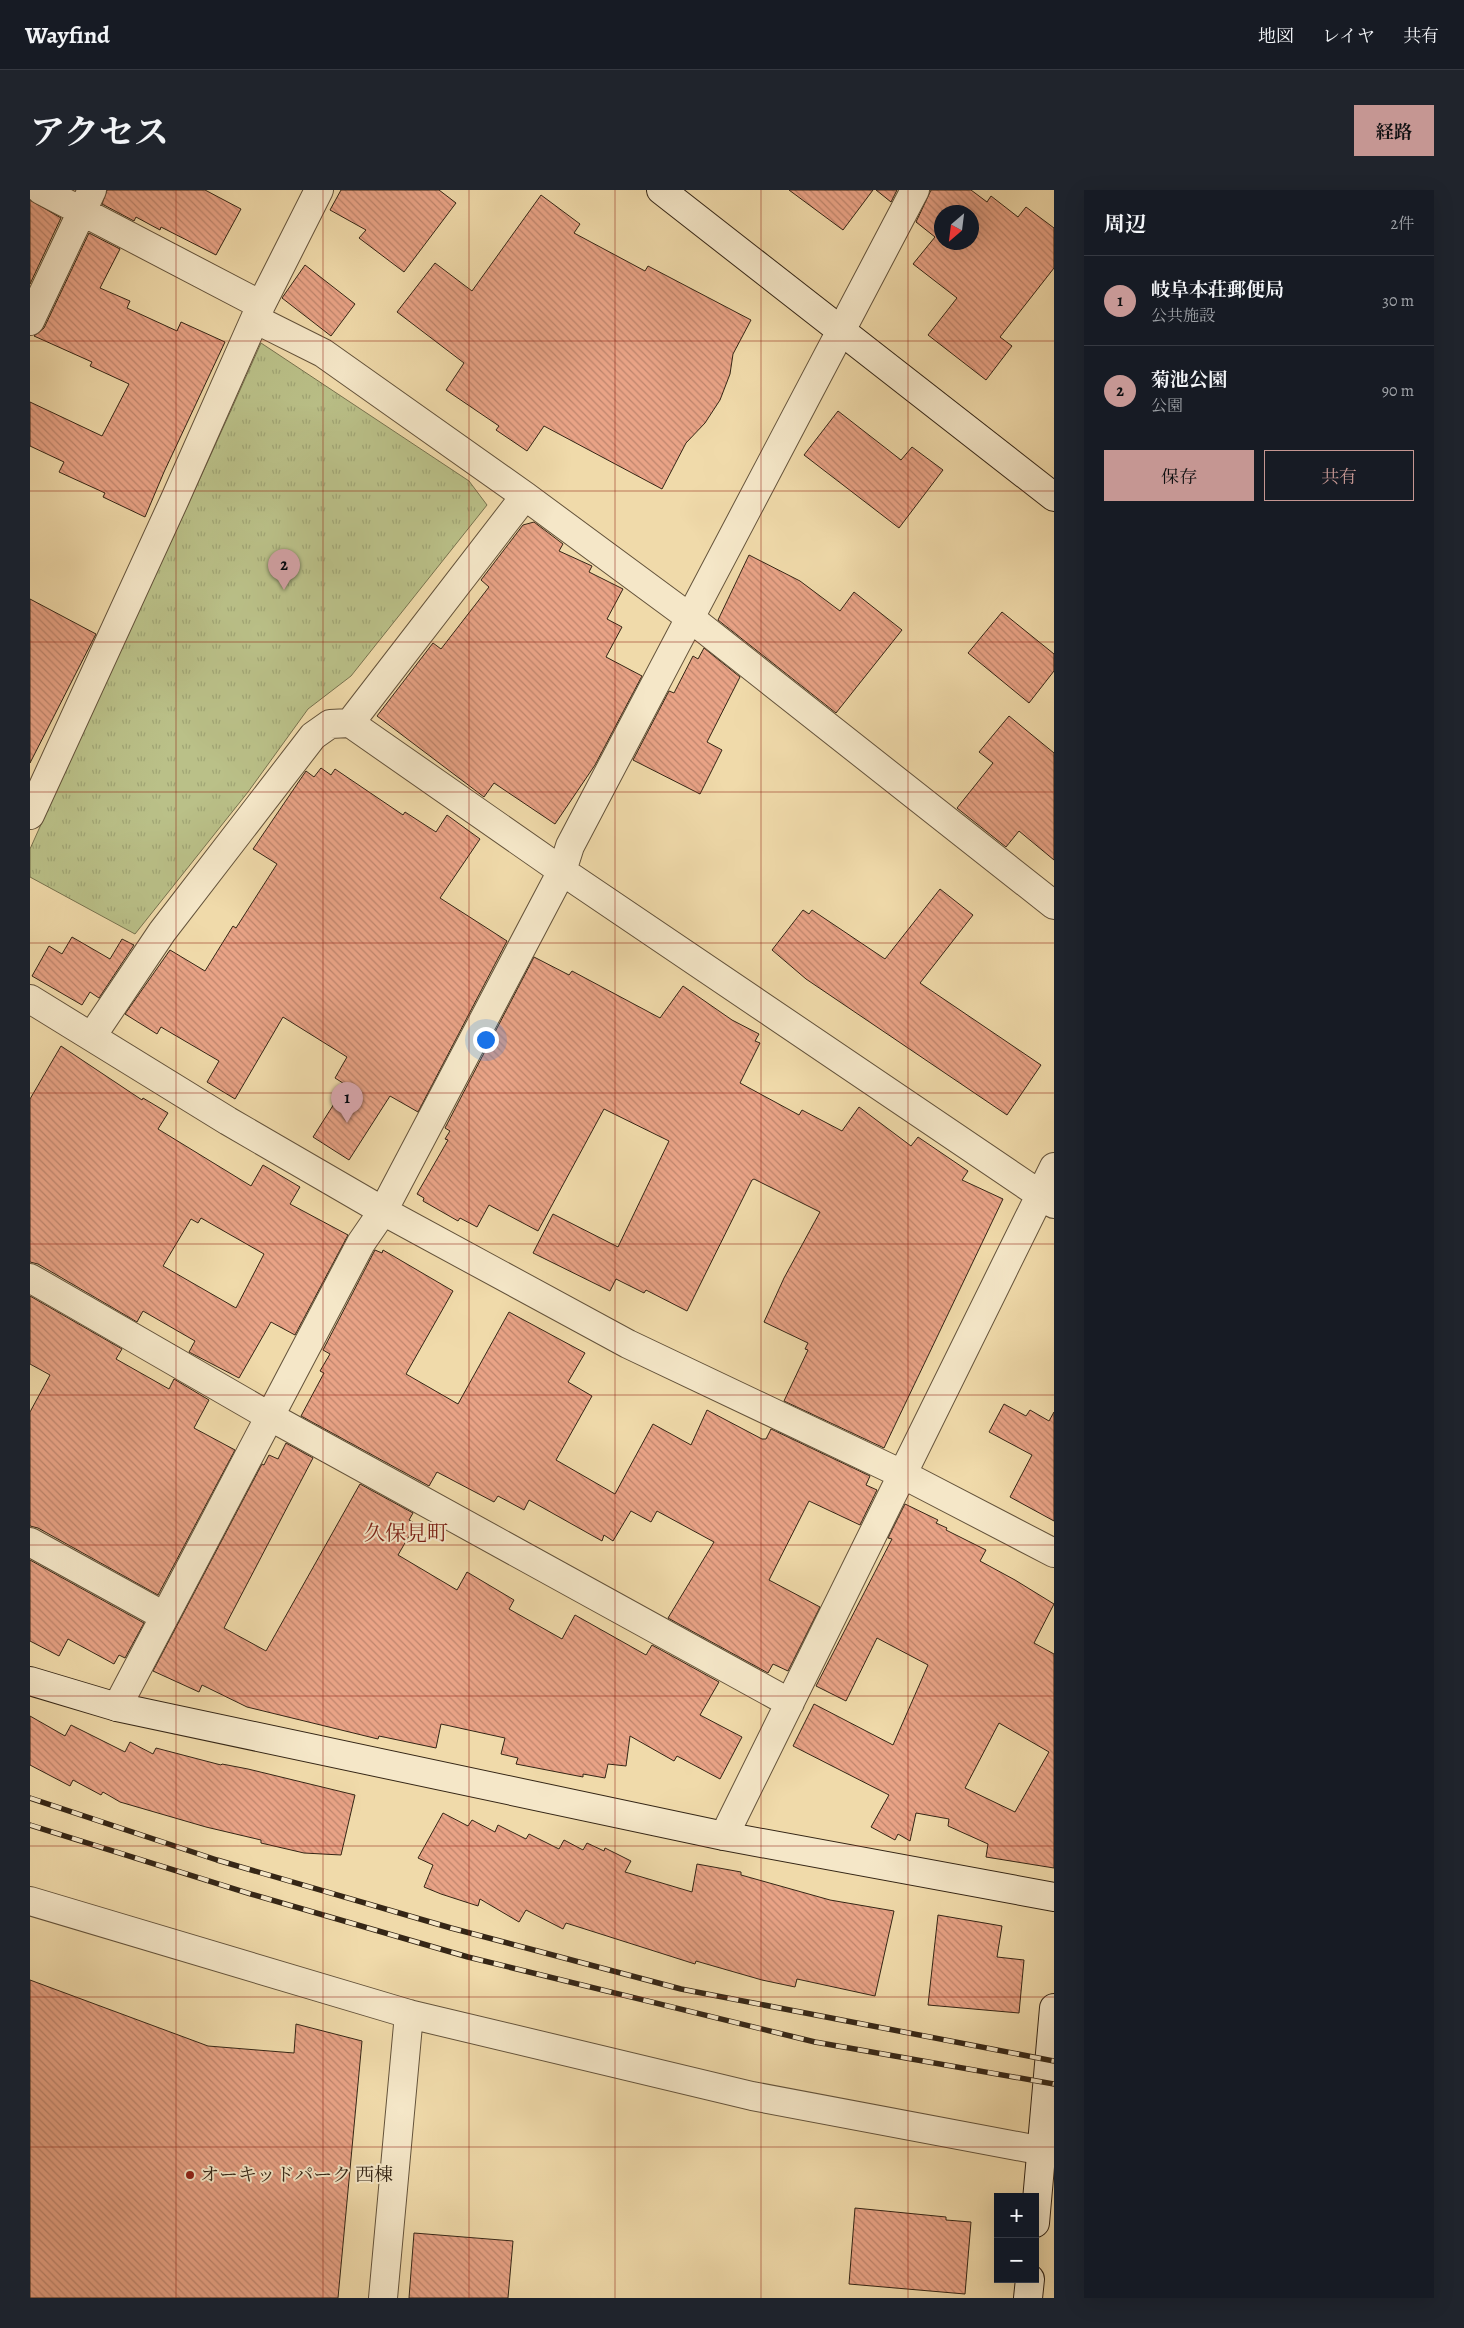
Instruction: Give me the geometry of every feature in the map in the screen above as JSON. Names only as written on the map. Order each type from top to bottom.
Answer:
[{"type":"street","points":[[41,190],[86,201],[323,353],[525,496],[689,617],[1054,905]]},
{"type":"street","points":[[30,815],[175,499],[258,312],[319,190]]},
{"type":"street","points":[[661,190],[1054,497]]},
{"type":"street","points":[[117,1707],[268,1416],[361,1242],[383,1211],[562,871],[570,846],[915,190]]},
{"type":"street","points":[[30,321],[86,201]]},
{"type":"street","points":[[350,723],[525,496]]},
{"type":"street","points":[[92,1036],[162,932],[313,736],[330,724],[350,723],[562,871],[1047,1200]]},
{"type":"street","points":[[30,1000],[92,1036],[228,1121],[383,1211],[628,1344],[904,1475],[1054,1553]]},
{"type":"street","points":[[724,1836],[904,1475],[1047,1200],[1054,1167]]},
{"type":"street","points":[[30,1278],[268,1416],[790,1703]]},
{"type":"street","points":[[30,1542],[164,1616]]},
{"type":"street","points":[[30,1681],[117,1707],[724,1836],[1054,1897]]},
{"type":"street","points":[[30,1900],[409,2014],[752,2096],[1048,2152]]},
{"type":"street","points":[[1039,2201],[1048,2152],[1054,2008]]},
{"type":"street","points":[[383,2298],[409,2014]]},
{"type":"street","points":[[1028,2298],[1030,2283]]},
{"type":"green space","points":[[261,343],[469,481],[487,505],[351,676],[308,709],[248,792],[135,934],[30,877],[30,849]]},
{"type":"building","points":[[107,190],[205,190],[241,209],[216,255],[161,227],[160,230],[136,217],[134,221],[102,204]]},
{"type":"building","points":[[341,190],[439,190],[456,203],[404,272],[359,238],[366,230],[330,210]]},
{"type":"building","points":[[789,190],[873,190],[843,230]]},
{"type":"building","points":[[876,190],[897,190],[891,202]]},
{"type":"building","points":[[931,190],[971,190],[987,202],[991,196],[1018,217],[1026,207],[1054,228],[1054,268],[1000,337],[1012,346],[986,380],[928,335],[957,298],[913,264],[934,238],[934,250],[979,250],[979,205],[934,205],[934,236],[916,222]]},
{"type":"building","points":[[541,195],[580,224],[574,233],[645,271],[648,266],[751,320],[733,354],[730,374],[720,400],[705,423],[686,443],[662,489],[544,426],[527,451],[496,430],[499,426],[446,390],[464,363],[397,312],[435,263],[472,291]]},
{"type":"building","points":[[30,200],[61,218],[30,284]]},
{"type":"building","points":[[89,233],[120,249],[100,288],[130,301],[127,308],[177,331],[181,322],[225,342],[145,517],[103,497],[105,493],[59,472],[64,462],[30,446],[30,402],[102,436],[129,384],[90,366],[92,362],[34,336],[44,328]]},
{"type":"building","points":[[305,265],[355,304],[331,336],[282,298]]},
{"type":"building","points":[[838,411],[901,460],[912,447],[943,470],[899,528],[804,455]]},
{"type":"building","points":[[534,522],[563,544],[559,551],[592,566],[589,572],[623,589],[607,619],[622,627],[606,657],[642,676],[595,765],[555,824],[494,783],[484,797],[377,716],[433,643],[441,649],[489,587],[481,580],[523,525]]},
{"type":"building","points":[[749,555],[800,581],[840,611],[854,592],[902,630],[836,713],[718,620]]},
{"type":"building","points":[[30,599],[96,634],[30,763]]},
{"type":"building","points":[[1002,612],[1054,654],[1054,671],[1029,703],[968,653]]},
{"type":"building","points":[[704,648],[740,677],[707,742],[722,750],[700,794],[633,760],[669,691],[674,693],[693,656],[698,659]]},
{"type":"building","points":[[1009,716],[1054,753],[1054,860],[1019,831],[1006,847],[957,808],[993,763],[979,752]]},
{"type":"building","points":[[321,768],[331,775],[335,769],[403,815],[405,812],[436,832],[447,815],[480,839],[440,898],[507,941],[418,1112],[390,1096],[349,1160],[313,1137],[346,1085],[335,1078],[347,1057],[283,1017],[235,1099],[207,1082],[219,1061],[161,1027],[157,1034],[125,1014],[170,950],[205,971],[233,926],[236,928],[277,864],[253,849],[306,771],[314,777]]},
{"type":"building","points":[[940,889],[973,915],[920,983],[1041,1065],[1007,1115],[806,979],[772,950],[803,910],[809,914],[812,910],[885,959]]},
{"type":"building","points":[[72,937],[110,959],[122,939],[134,945],[99,998],[90,992],[82,1005],[32,976],[49,946],[62,954]]},
{"type":"building","points":[[534,957],[569,975],[572,971],[660,1018],[683,986],[732,1020],[759,1034],[755,1041],[760,1043],[740,1083],[799,1115],[802,1110],[842,1131],[859,1107],[911,1146],[918,1137],[968,1171],[962,1180],[1003,1199],[884,1448],[784,1401],[808,1350],[805,1349],[808,1343],[764,1322],[784,1278],[820,1212],[754,1179],[752,1180],[687,1311],[646,1290],[644,1293],[616,1279],[610,1291],[533,1253],[553,1214],[618,1247],[669,1141],[604,1109],[538,1231],[489,1205],[477,1227],[460,1218],[458,1221],[423,1201],[424,1198],[417,1194],[448,1140],[445,1139],[450,1131],[445,1128]]},
{"type":"building","points":[[61,1046],[142,1100],[143,1098],[168,1113],[158,1129],[251,1186],[263,1165],[300,1187],[290,1204],[348,1235],[295,1335],[271,1322],[239,1378],[189,1352],[195,1341],[143,1311],[137,1322],[38,1264],[30,1262],[30,1099]],"holes":[[[201,1218],[264,1254],[236,1308],[163,1266],[191,1219],[198,1223]]]},
{"type":"building","points":[[375,1250],[382,1253],[383,1250],[453,1291],[406,1374],[458,1404],[509,1312],[585,1353],[568,1382],[592,1396],[556,1460],[615,1494],[653,1424],[691,1445],[707,1410],[762,1439],[766,1439],[771,1429],[870,1476],[866,1485],[877,1490],[860,1525],[809,1501],[769,1580],[820,1607],[788,1671],[773,1664],[768,1673],[668,1618],[714,1542],[657,1511],[651,1522],[631,1511],[613,1541],[604,1535],[602,1541],[529,1500],[524,1510],[498,1496],[494,1502],[437,1472],[429,1486],[301,1416],[324,1373],[320,1371],[330,1354],[323,1350]]},
{"type":"building","points":[[30,1296],[122,1349],[116,1359],[169,1389],[174,1379],[209,1400],[194,1428],[235,1450],[158,1595],[38,1528],[30,1526],[30,1412],[50,1375],[30,1364]]},
{"type":"building","points":[[1004,1404],[1026,1416],[1030,1410],[1049,1421],[1054,1412],[1054,1521],[1010,1497],[1032,1455],[989,1432]]},
{"type":"building","points":[[286,1443],[313,1458],[224,1628],[266,1651],[360,1484],[413,1513],[409,1520],[416,1524],[398,1555],[457,1590],[467,1572],[514,1600],[509,1609],[562,1639],[575,1615],[646,1655],[652,1645],[719,1682],[700,1715],[742,1737],[720,1779],[677,1756],[674,1761],[630,1736],[626,1766],[608,1764],[605,1778],[583,1774],[583,1777],[516,1764],[518,1758],[501,1754],[505,1738],[441,1724],[436,1748],[379,1736],[378,1739],[247,1707],[202,1685],[199,1692],[153,1671],[262,1464],[264,1465],[269,1455],[278,1459]]},
{"type":"building","points":[[905,1504],[938,1520],[936,1523],[947,1528],[946,1530],[986,1550],[980,1561],[1054,1604],[1034,1643],[1054,1654],[1054,1868],[986,1857],[988,1844],[948,1826],[949,1819],[916,1813],[910,1841],[898,1834],[895,1840],[871,1827],[889,1795],[793,1746],[814,1704],[893,1745],[928,1665],[877,1638],[846,1701],[816,1686],[892,1539],[888,1538]],"holes":[[[999,1723],[1049,1752],[1015,1812],[965,1788]]]},
{"type":"building","points":[[30,1560],[144,1623],[125,1658],[119,1655],[114,1664],[68,1639],[59,1656],[30,1641]]},
{"type":"building","points":[[30,1716],[65,1736],[71,1725],[125,1752],[130,1742],[153,1754],[156,1748],[221,1765],[248,1769],[355,1795],[341,1855],[304,1853],[261,1843],[261,1840],[206,1827],[120,1802],[103,1792],[101,1795],[73,1780],[70,1786],[30,1765]]},
{"type":"building","points":[[443,1813],[468,1826],[472,1820],[495,1832],[498,1825],[526,1839],[529,1834],[559,1849],[564,1840],[583,1850],[587,1843],[604,1851],[605,1848],[631,1861],[625,1872],[692,1892],[697,1864],[741,1872],[741,1875],[830,1900],[894,1911],[875,1996],[797,1979],[795,1987],[762,1980],[696,1961],[695,1964],[566,1923],[563,1929],[526,1910],[519,1922],[480,1899],[478,1906],[424,1887],[433,1865],[418,1858]]},
{"type":"building","points":[[938,1915],[1002,1926],[997,1957],[1024,1960],[1019,2013],[928,2005]]},
{"type":"building","name":"オーキッドパーク 西棟","points":[[30,1980],[208,2046],[294,2053],[296,2024],[362,2041],[338,2298],[30,2298]]},
{"type":"building","points":[[855,2208],[946,2217],[946,2220],[971,2222],[965,2294],[849,2284]]},
{"type":"building","points":[[414,2233],[513,2241],[508,2298],[409,2298]]},
{"type":"railway","points":[[30,1798],[217,1860],[451,1928],[681,1989],[1054,2061]]},
{"type":"railway","points":[[30,1825],[251,1894],[468,1957],[815,2042],[1054,2084]]},
{"type":"place","name":"菊池公園","points":[[284,590]]},
{"type":"place","name":"岐阜本荘郵便局","points":[[347,1123]]},
{"type":"place","name":"オーキッドパーク 西棟","points":[[190,2175]]},
{"type":"district","name":"久保見町","points":[[406,1533]]}]
